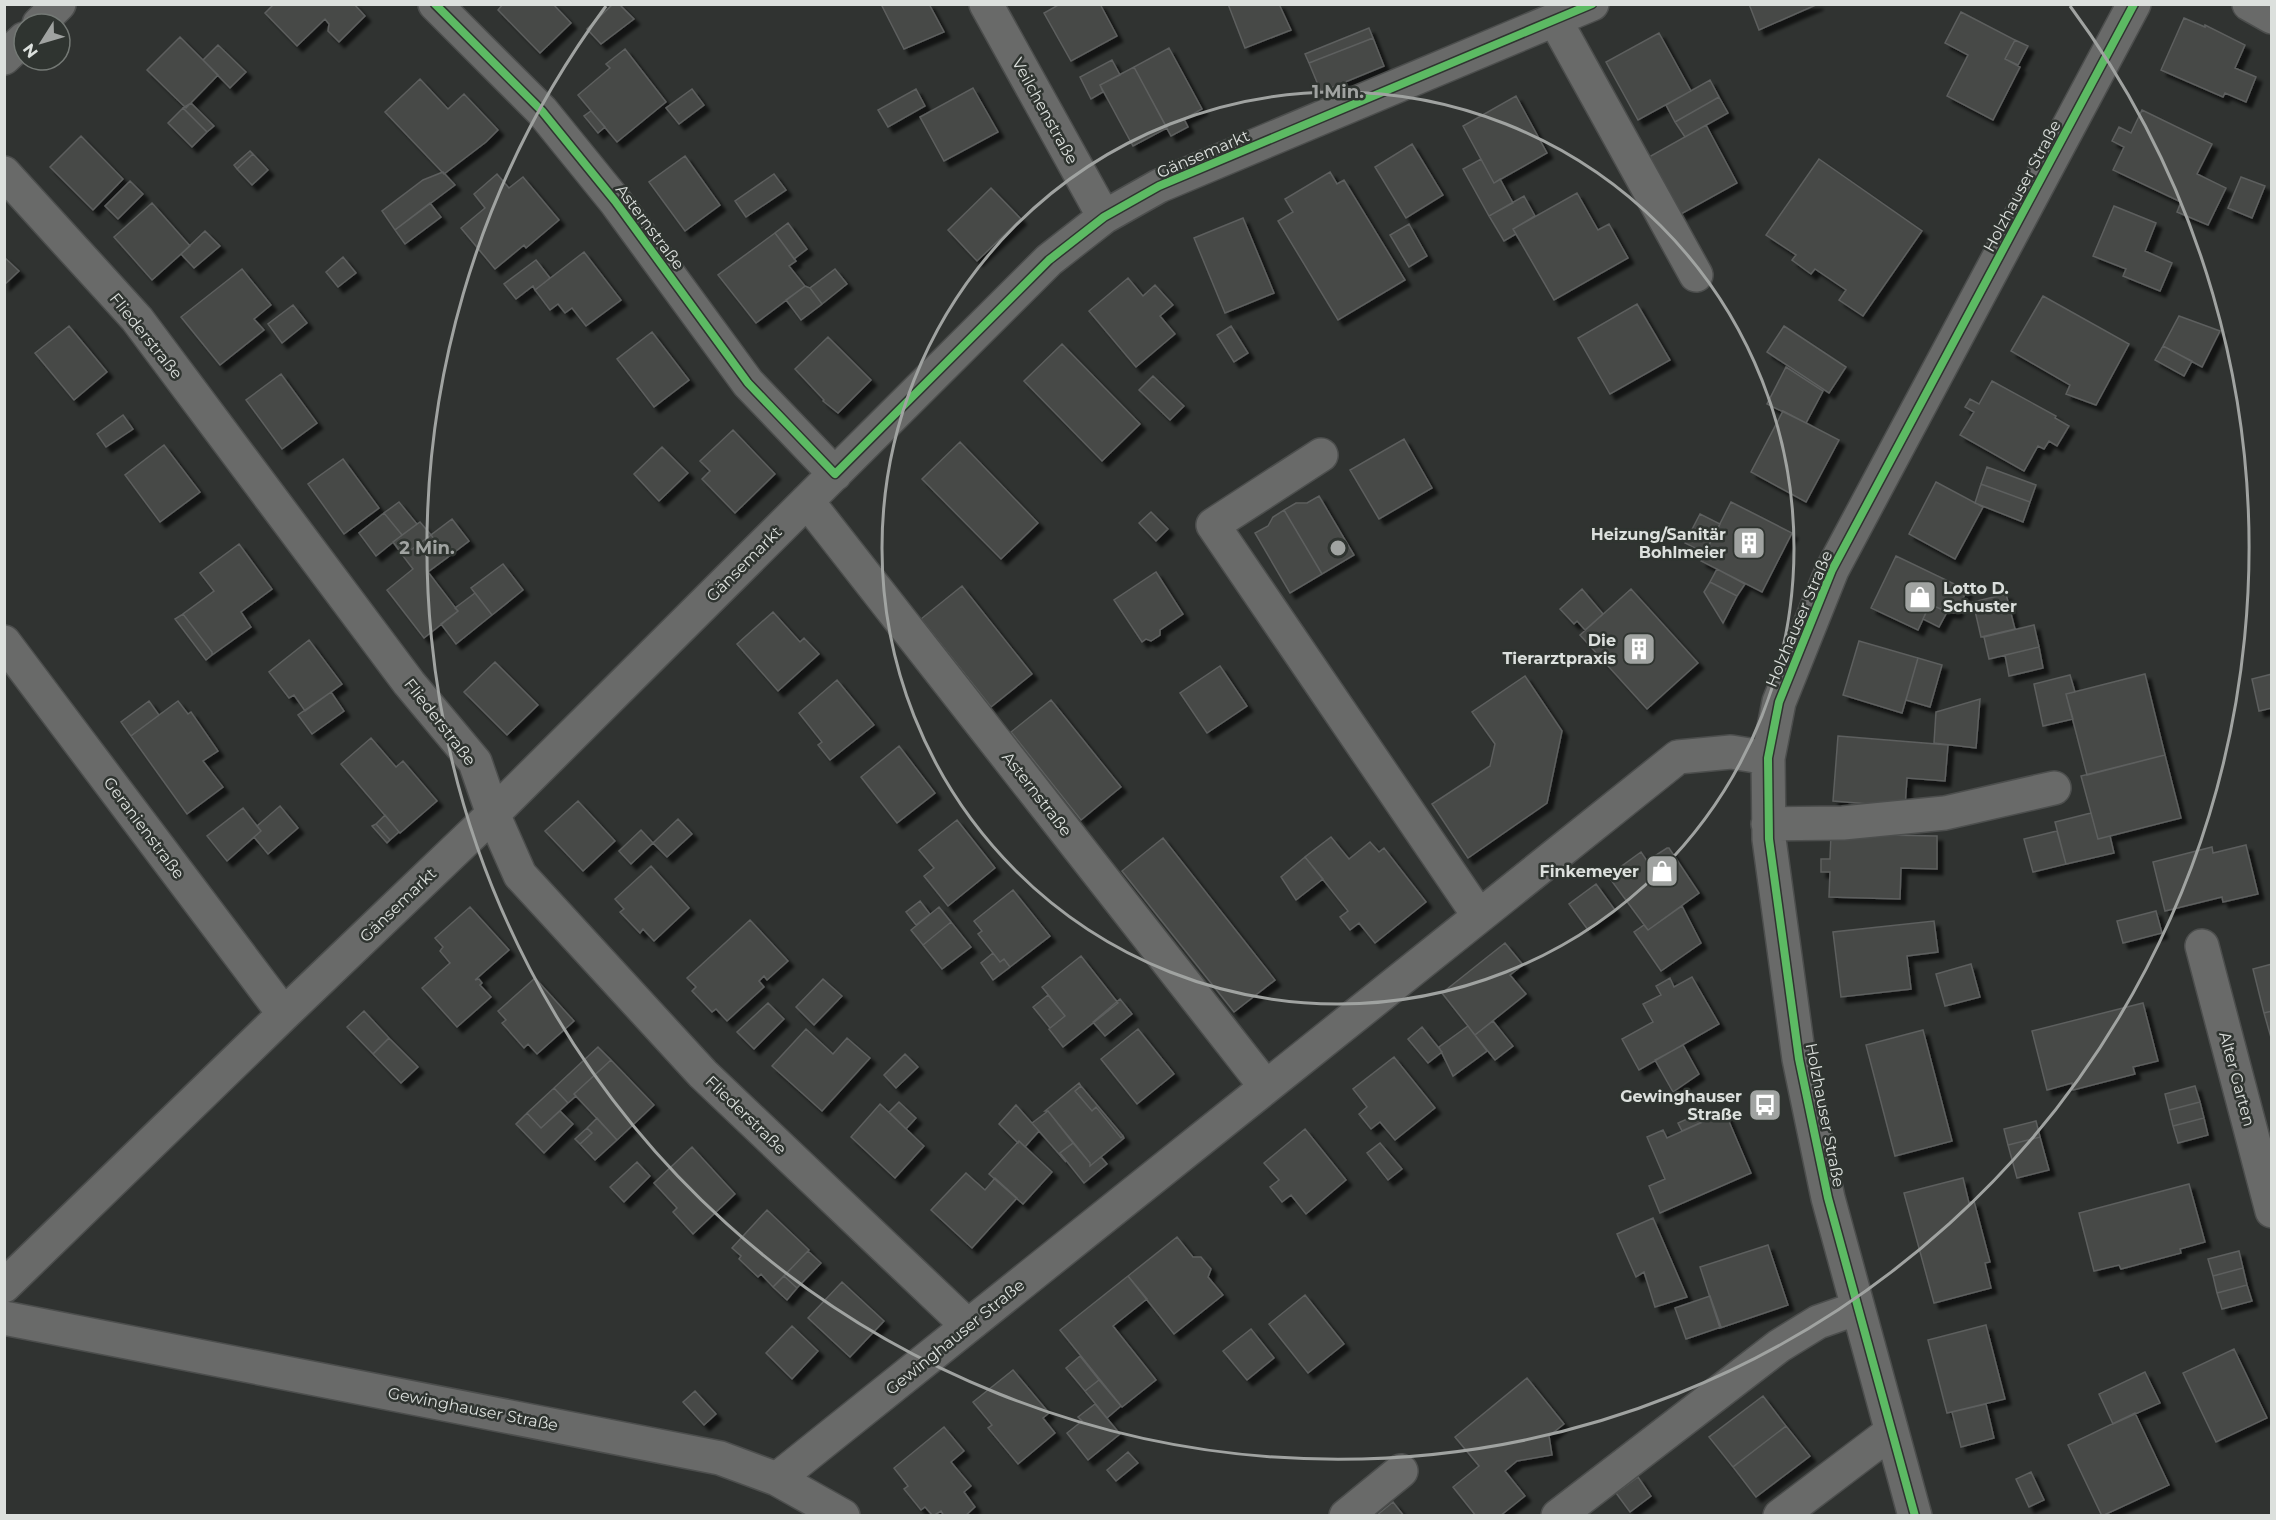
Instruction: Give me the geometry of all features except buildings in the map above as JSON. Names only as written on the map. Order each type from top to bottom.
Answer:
[{"type":"street","name":"Asternstraße","points":[[435,4],[542,111],[615,201],[748,382],[835,474]]},
{"type":"street","name":"Gänsemarkt","points":[[4,1286],[493,814],[1049,260],[1104,217],[1159,186],[1592,4]]},
{"type":"street","name":"Holzhauser Straße","points":[[1915,1515],[1828,1198],[1799,1059],[1768,824],[1768,758],[1779,702],[1832,570],[2134,4]]},
{"type":"street","points":[[2249,4],[2271,17]]},
{"type":"street","name":"Veilchenstraße","points":[[990,6],[1104,217]]},
{"type":"street","points":[[1555,20],[1696,275]]},
{"type":"street","name":"Fliederstraße","points":[[4,173],[137,319],[409,683],[475,762],[493,814],[520,875],[703,1074],[968,1326]]},
{"type":"street","points":[[1322,455],[1213,525],[1479,916]]},
{"type":"street","name":"Asternstraße","points":[[807,501],[1266,1088]]},
{"type":"street","name":"Geranienstraße","points":[[4,642],[284,1014]]},
{"type":"street","name":"Gewinghauser Straße","points":[[4,1318],[720,1458],[777,1479],[1678,757],[1731,752],[1768,758]]},
{"type":"street","points":[[1768,824],[1843,823],[1945,813],[2054,789]]},
{"type":"street","name":"Alter Garten","points":[[2202,946],[2271,1211]]},
{"type":"street","points":[[1558,1515],[1779,1347],[1818,1322],[1858,1308]]},
{"type":"street","points":[[1780,1515],[1891,1432]]},
{"type":"street","points":[[1346,1515],[1401,1472]]},
{"type":"street","points":[[777,1479],[843,1515]]},
{"type":"cycle path","points":[[435,4],[542,111],[615,201],[748,383],[835,474],[1049,260],[1104,217],[1159,186],[1592,4]]},
{"type":"cycle path","points":[[1915,1516],[1828,1198],[1799,1059],[1769,839],[1768,758],[1779,702],[1832,570],[2134,4]]},
{"type":"place","name":"Heizung/Sanitär Bohlmeier","points":[[1749,543]]},
{"type":"place","name":"Lotto D. Schuster","points":[[1920,597]]},
{"type":"place","name":"Die Tierarztpraxis","points":[[1639,649]]},
{"type":"place","name":"Finkemeyer","points":[[1662,871]]},
{"type":"place","name":"Gewinghauser Straße","points":[[1765,1105]]}]
